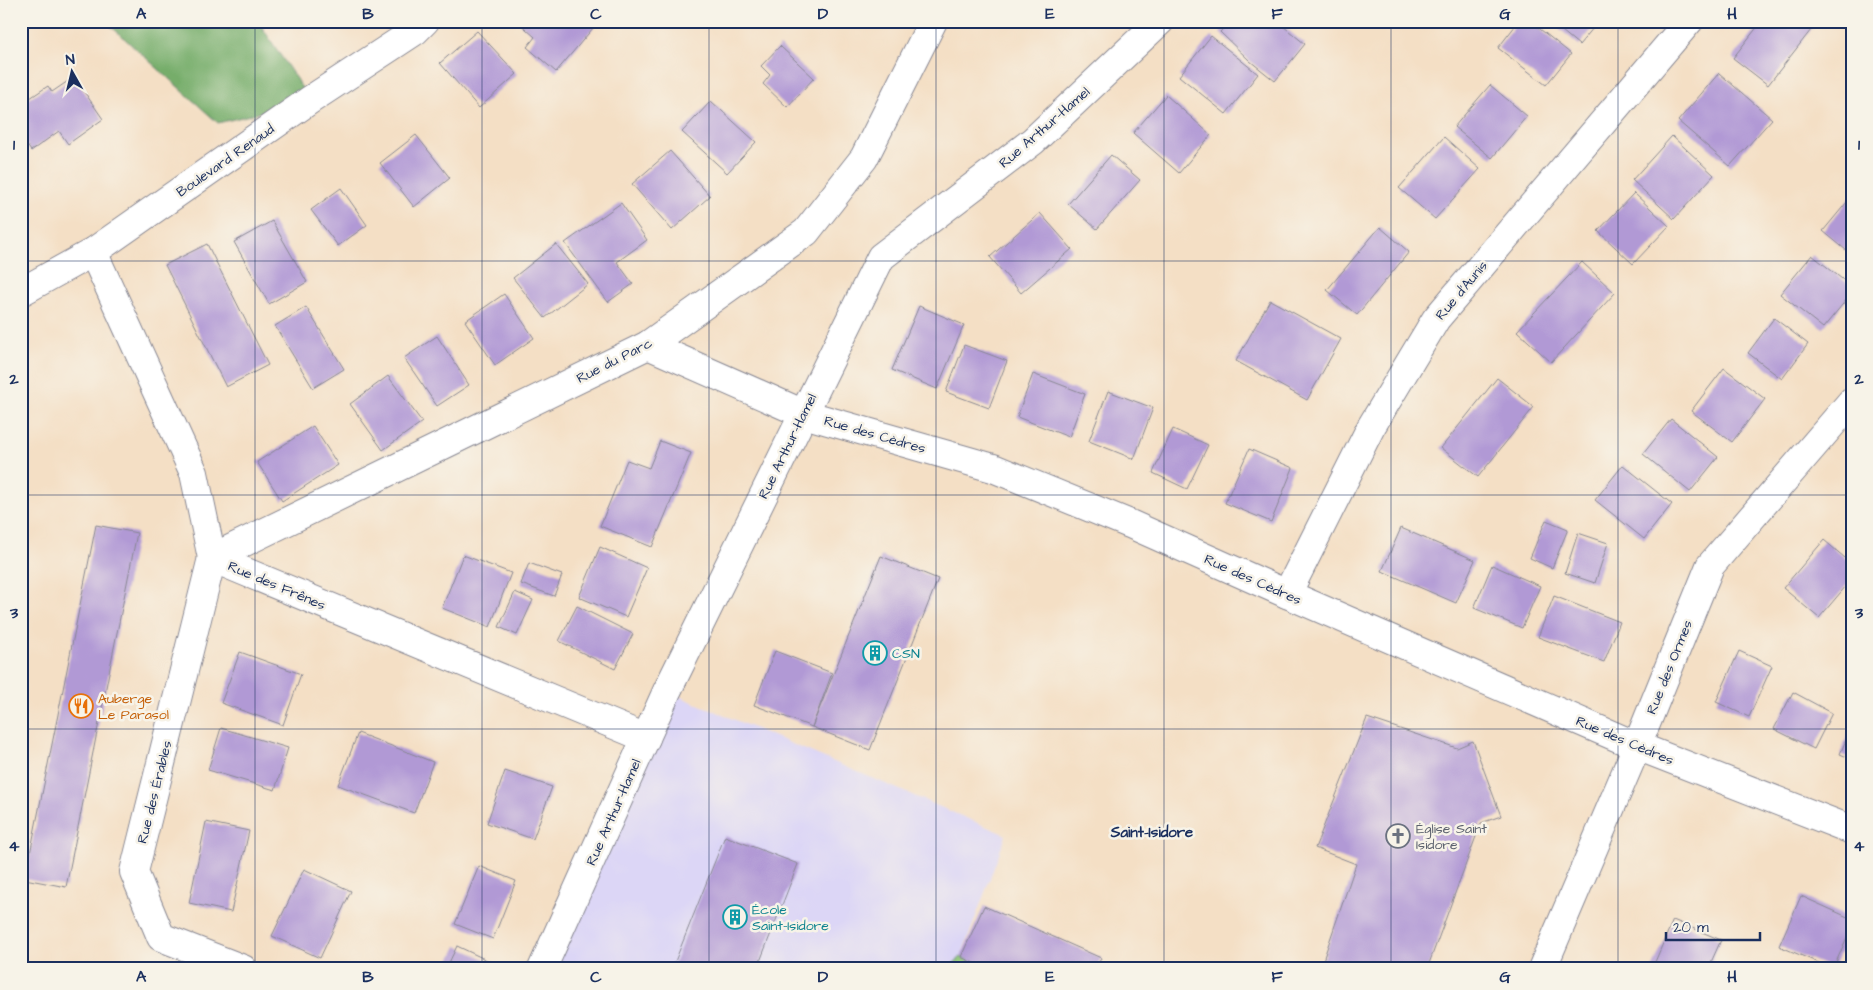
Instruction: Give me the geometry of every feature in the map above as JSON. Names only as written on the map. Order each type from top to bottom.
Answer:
[{"type":"street","name":"Boulevard Renaud","points":[[21,292],[93,252],[310,100],[415,31],[425,21]]},
{"type":"street","name":"Rue du Parc","points":[[212,558],[648,345],[806,232],[864,158],[933,21]]},
{"type":"street","name":"Rue Arthur-Hamel","points":[[542,969],[667,691],[881,257],[1033,141],[1160,21]]},
{"type":"street","name":"Rue d'Aunis","points":[[1287,594],[1371,427],[1436,320],[1689,21]]},
{"type":"street","name":"Rue des Frênes","points":[[93,252],[194,473],[212,558],[646,738]]},
{"type":"street","name":"Rue des Cèdres","points":[[648,345],[804,414],[993,468],[1130,524],[1637,746],[1852,830]]},
{"type":"street","name":"Rue des Ormes","points":[[1542,969],[1637,746],[1710,566],[1852,401]]},
{"type":"street","name":"Rue des Érables","points":[[212,558],[134,872],[161,937],[243,969]]},
{"type":"shaded area","points":[[667,691],[1006,835],[961,957],[947,969],[542,969]]},
{"type":"green space","points":[[105,21],[258,21],[310,100],[218,123]]},
{"type":"green space","points":[[961,957],[986,969],[947,969]]},
{"type":"building","points":[[517,21],[599,21],[556,72],[527,47],[535,37]]},
{"type":"building","points":[[1230,21],[1288,21],[1283,26],[1305,44],[1275,81],[1250,61],[1220,32]]},
{"type":"building","points":[[1519,21],[1530,21],[1571,54],[1546,85],[1498,48]]},
{"type":"building","points":[[1550,21],[1599,21],[1579,45]]},
{"type":"building","points":[[1762,21],[1818,21],[1768,85],[1733,58]]},
{"type":"building","points":[[477,31],[517,74],[479,108],[440,63]]},
{"type":"building","points":[[1211,36],[1258,74],[1226,114],[1179,76]]},
{"type":"building","points":[[780,46],[814,78],[787,107],[763,84],[770,75],[761,66]]},
{"type":"building","points":[[1719,73],[1772,119],[1730,166],[1678,121]]},
{"type":"building","points":[[74,77],[103,119],[68,144],[59,131],[31,151],[21,137],[21,104],[48,86],[52,92]]},
{"type":"building","points":[[1490,85],[1527,116],[1492,158],[1454,127]]},
{"type":"building","points":[[1166,95],[1211,135],[1179,173],[1133,133]]},
{"type":"building","points":[[711,101],[756,142],[727,173],[682,132]]},
{"type":"building","points":[[416,135],[450,178],[414,207],[380,163]]},
{"type":"building","points":[[1672,136],[1714,175],[1674,219],[1632,180]]},
{"type":"building","points":[[1444,137],[1480,169],[1435,219],[1399,188]]},
{"type":"building","points":[[670,151],[710,196],[672,230],[632,184]]},
{"type":"building","points":[[1111,155],[1140,180],[1097,229],[1068,204]]},
{"type":"building","points":[[341,188],[367,225],[338,246],[311,210]]},
{"type":"building","points":[[1634,193],[1669,226],[1633,264],[1598,231]]},
{"type":"building","points":[[1852,196],[1852,255],[1823,231]]},
{"type":"building","points":[[621,203],[647,240],[617,262],[633,284],[608,302],[565,243]]},
{"type":"building","points":[[1040,213],[1072,249],[1021,293],[990,257]]},
{"type":"building","points":[[272,221],[307,282],[269,304],[234,242]]},
{"type":"building","points":[[1380,227],[1409,252],[1357,315],[1327,290]]},
{"type":"building","points":[[207,244],[268,365],[226,387],[165,265]]},
{"type":"building","points":[[556,244],[588,284],[545,318],[513,278]]},
{"type":"building","points":[[1812,255],[1852,287],[1852,293],[1823,328],[1780,294]]},
{"type":"building","points":[[1582,262],[1615,293],[1551,362],[1517,331]]},
{"type":"building","points":[[504,294],[534,338],[495,365],[465,321]]},
{"type":"building","points":[[1270,300],[1341,339],[1307,400],[1236,361]]},
{"type":"building","points":[[919,306],[964,325],[937,389],[892,370]]},
{"type":"building","points":[[306,307],[344,369],[313,388],[275,326]]},
{"type":"building","points":[[1774,318],[1808,344],[1782,379],[1748,353]]},
{"type":"building","points":[[437,336],[469,385],[437,406],[404,358]]},
{"type":"building","points":[[964,345],[1007,361],[989,408],[946,392]]},
{"type":"building","points":[[1724,368],[1765,399],[1732,442],[1691,411]]},
{"type":"building","points":[[1033,374],[1085,394],[1069,437],[1017,417]]},
{"type":"building","points":[[388,376],[422,422],[383,450],[350,404]]},
{"type":"building","points":[[1497,378],[1534,407],[1478,477],[1441,448]]},
{"type":"building","points":[[1108,391],[1153,408],[1134,459],[1089,441]]},
{"type":"building","points":[[1671,419],[1718,457],[1690,492],[1643,454]]},
{"type":"building","points":[[313,426],[338,465],[282,501],[257,462]]},
{"type":"building","points":[[1173,429],[1208,445],[1187,489],[1153,473]]},
{"type":"building","points":[[660,441],[691,453],[652,547],[600,526],[627,460],[649,468]]},
{"type":"building","points":[[1249,449],[1293,468],[1271,522],[1225,503]]},
{"type":"building","points":[[1623,465],[1672,504],[1644,539],[1595,500]]},
{"type":"building","points":[[1546,520],[1568,529],[1552,568],[1530,558]]},
{"type":"building","name":"Auberge Le Parasol","points":[[96,525],[137,533],[66,887],[25,879]]},
{"type":"building","points":[[1401,528],[1475,560],[1456,603],[1382,571]]},
{"type":"building","points":[[1578,533],[1608,543],[1595,583],[1565,573]]},
{"type":"building","points":[[1824,540],[1852,564],[1852,579],[1819,618],[1783,588]]},
{"type":"building","points":[[600,547],[647,568],[626,617],[579,597]]},
{"type":"building","points":[[463,555],[511,573],[490,627],[442,608]]},
{"type":"building","name":"CSN","points":[[881,556],[938,579],[870,750],[812,727]]},
{"type":"building","points":[[529,563],[562,575],[554,596],[521,584]]},
{"type":"building","points":[[1492,565],[1540,586],[1522,628],[1474,608]]},
{"type":"building","points":[[515,592],[533,600],[517,635],[499,627]]},
{"type":"building","points":[[1554,596],[1620,622],[1604,662],[1538,637]]},
{"type":"building","points":[[577,606],[633,634],[615,669],[559,641]]},
{"type":"building","points":[[775,651],[832,673],[812,727],[754,705]]},
{"type":"building","points":[[1739,651],[1772,666],[1749,717],[1716,702]]},
{"type":"building","points":[[240,652],[301,674],[283,725],[221,703]]},
{"type":"building","points":[[1793,692],[1832,713],[1814,749],[1774,729]]},
{"type":"building","name":"Église Saint Isidore","points":[[1367,718],[1457,748],[1473,741],[1501,816],[1481,823],[1427,969],[1320,969],[1356,864],[1315,848]]},
{"type":"building","points":[[1852,726],[1852,759],[1840,754]]},
{"type":"building","points":[[221,728],[288,748],[275,790],[208,770]]},
{"type":"building","points":[[358,733],[433,762],[414,813],[338,785]]},
{"type":"building","points":[[505,771],[552,787],[533,839],[487,823]]},
{"type":"building","points":[[206,822],[249,831],[231,912],[189,903]]},
{"type":"building","name":"École Saint-Isidore","points":[[725,836],[798,864],[757,969],[672,969]]},
{"type":"building","points":[[479,866],[516,881],[493,939],[455,924]]},
{"type":"building","points":[[304,869],[351,891],[320,958],[272,936]]},
{"type":"building","points":[[1801,896],[1852,919],[1852,926],[1833,969],[1779,946]]},
{"type":"building","points":[[984,906],[1101,958],[1096,969],[986,969],[961,957]]},
{"type":"building","points":[[1673,920],[1721,940],[1708,969],[1652,969]]},
{"type":"building","points":[[457,946],[493,963],[491,969],[446,969]]},
{"type":"place","name":"CSN","points":[[875,653]]},
{"type":"place","name":"Auberge Le Parasol","points":[[81,706]]},
{"type":"place","name":"Église Saint Isidore","points":[[1398,836]]},
{"type":"place","name":"École Saint-Isidore","points":[[735,917]]},
{"type":"district","name":"Saint-Isidore","points":[[1152,832]]}]
